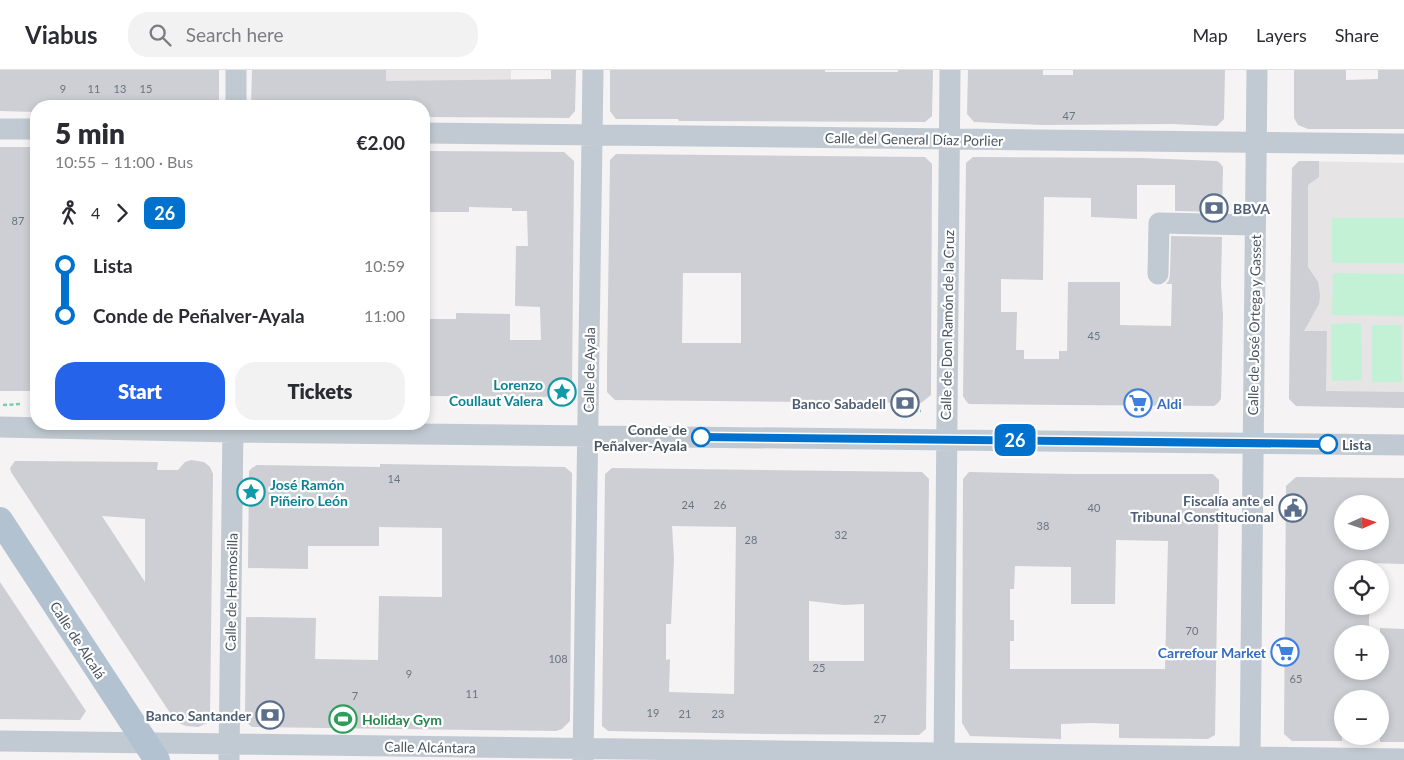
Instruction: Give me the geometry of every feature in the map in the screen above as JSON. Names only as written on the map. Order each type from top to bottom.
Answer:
[{"type":"main road","name":"Calle de Alcalá","points":[[0,520],[9,545],[151,752]]},
{"type":"street","points":[[236,70],[236,100]]},
{"type":"street","name":"Calle de Ayala","points":[[583,754],[593,70]]},
{"type":"street","name":"Calle de Don Ramón de la Cruz","points":[[944,757],[950,70]]},
{"type":"street","name":"Calle de José Ortega y Gasset","points":[[1250,759],[1257,70]]},
{"type":"street","points":[[0,128],[30,129]]},
{"type":"street","name":"Calle del General Díaz Porlier","points":[[430,132],[1404,144]]},
{"type":"street","points":[[1158,274],[1159,224],[1255,224]]},
{"type":"street","points":[[0,427],[30,427]]},
{"type":"street","name":"Calle de Hermosilla","points":[[229,752],[233,430]]},
{"type":"street","points":[[322,430],[588,436],[1404,444]]},
{"type":"street","name":"Calle Alcántara","points":[[0,741],[151,752],[1404,759]]},
{"type":"path","points":[[3,405],[21,404]]},
{"type":"path","points":[[907,411],[921,411]]},
{"type":"shaded area","points":[[386,70],[511,70],[511,117],[430,117],[430,100],[386,100]]},
{"type":"shaded area","points":[[1299,161],[1404,163],[1404,408],[1289,399],[1292,168]]},
{"type":"green space","points":[[1332,218],[1404,218],[1404,263],[1332,263]]},
{"type":"green space","points":[[1333,273],[1404,274],[1404,316],[1332,315]]},
{"type":"green space","points":[[1361,323],[1362,380],[1332,381],[1331,324]]},
{"type":"green space","points":[[1372,325],[1402,325],[1402,382],[1372,382]]},
{"type":"building","points":[[0,70],[219,70],[219,100],[30,100],[30,112],[0,111]]},
{"type":"building","points":[[252,70],[386,70],[386,81],[551,79],[551,70],[576,70],[575,111],[569,118],[430,117],[430,100],[251,100]]},
{"type":"building","points":[[610,70],[898,72],[898,70],[933,70],[932,116],[925,122],[616,119],[610,111]]},
{"type":"building","points":[[968,70],[1043,70],[1043,75],[1073,75],[1073,70],[1225,70],[1224,119],[1217,126],[1172,124],[1043,125],[974,122],[967,114]]},
{"type":"building","points":[[1294,70],[1346,70],[1346,80],[1378,79],[1378,70],[1404,70],[1404,129],[1308,129],[1298,125],[1294,118]]},
{"type":"building","points":[[0,147],[30,147],[30,391],[0,391]]},
{"type":"building","points":[[430,151],[564,152],[574,161],[572,392],[566,397],[430,396],[430,319],[456,319],[456,313],[510,314],[510,340],[541,340],[540,307],[515,306],[516,246],[528,246],[527,211],[512,211],[512,208],[469,207],[469,212],[430,212]]},
{"type":"building","points":[[616,154],[925,157],[932,164],[931,395],[921,403],[615,400],[607,392],[610,160]],"holes":[[[683,273],[741,273],[741,343],[682,343]]]},
{"type":"building","points":[[973,157],[1142,158],[1217,161],[1220,163],[1223,167],[1222,212],[1175,211],[1175,185],[1137,185],[1137,219],[1091,217],[1091,198],[1044,197],[1043,280],[1001,279],[1001,312],[1017,312],[1016,350],[1024,350],[1024,359],[1059,359],[1059,351],[1067,351],[1068,282],[1120,282],[1120,325],[1171,326],[1172,284],[1166,284],[1170,274],[1171,236],[1222,237],[1221,399],[1218,403],[1214,406],[1067,405],[969,404],[966,401],[963,396],[966,163]]},
{"type":"building","points":[[1299,161],[1319,161],[1319,177],[1308,185],[1308,267],[1318,282],[1320,295],[1319,304],[1304,331],[1327,331],[1326,391],[1404,392],[1404,408],[1296,406],[1289,399],[1292,168]]},
{"type":"building","points":[[191,460],[204,462],[210,467],[213,474],[210,717],[207,723],[198,727],[186,726],[176,722],[10,468],[15,461],[158,462],[157,470],[178,470],[185,462]],"holes":[[[102,516],[145,519],[145,582]]]},
{"type":"building","points":[[380,464],[565,467],[572,473],[570,721],[562,729],[556,731],[252,727],[245,721],[246,617],[316,618],[315,659],[378,660],[379,596],[442,597],[442,528],[379,527],[379,546],[308,546],[308,569],[248,568],[249,471],[252,468],[257,465],[380,467]]},
{"type":"building","points":[[612,468],[922,472],[929,479],[926,729],[919,735],[608,731],[602,726],[605,474]],"holes":[[[672,526],[736,527],[734,694],[669,692],[670,659],[666,660],[666,624],[671,624],[674,559]],[[809,601],[844,605],[864,604],[864,661],[809,661]]]},
{"type":"building","points":[[969,472],[1213,474],[1219,480],[1215,735],[1208,739],[1119,738],[1119,724],[1091,723],[1061,724],[1061,739],[970,736],[962,723],[963,479]],"holes":[[[1116,540],[1168,541],[1165,669],[1010,669],[1010,641],[1014,641],[1014,620],[1010,620],[1010,589],[1014,589],[1015,566],[1071,567],[1071,604],[1115,604]]]},
{"type":"building","points":[[1296,477],[1404,478],[1404,564],[1389,564],[1389,560],[1334,560],[1334,615],[1369,615],[1369,625],[1334,625],[1334,680],[1389,680],[1389,628],[1404,629],[1404,742],[1389,742],[1389,690],[1334,690],[1334,741],[1292,741],[1284,734],[1286,486]]},
{"type":"building","points":[[0,582],[86,711],[80,720],[0,719]]},
{"type":"bus line","name":"26","points":[[701,437],[1328,444]]},
{"type":"place","name":"BBVA","points":[[1214,208]]},
{"type":"place","name":"Lorenzo Coullaut Valera","points":[[562,392]]},
{"type":"place","name":"Banco Sabadell","points":[[905,403]]},
{"type":"place","name":"Aldi","points":[[1138,403]]},
{"type":"place","name":"Conde de Peñalver-Ayala","points":[[701,437]]},
{"type":"place","name":"Lista","points":[[1328,444]]},
{"type":"place","name":"José Ramón Piñeiro León","points":[[251,492]]},
{"type":"place","name":"Fiscalía ante el Tribunal Constitucional","points":[[1293,508]]},
{"type":"place","name":"Carrefour Market","points":[[1285,652]]},
{"type":"place","name":"Banco Santander","points":[[270,715]]},
{"type":"place","name":"Holiday Gym","points":[[343,719]]}]
